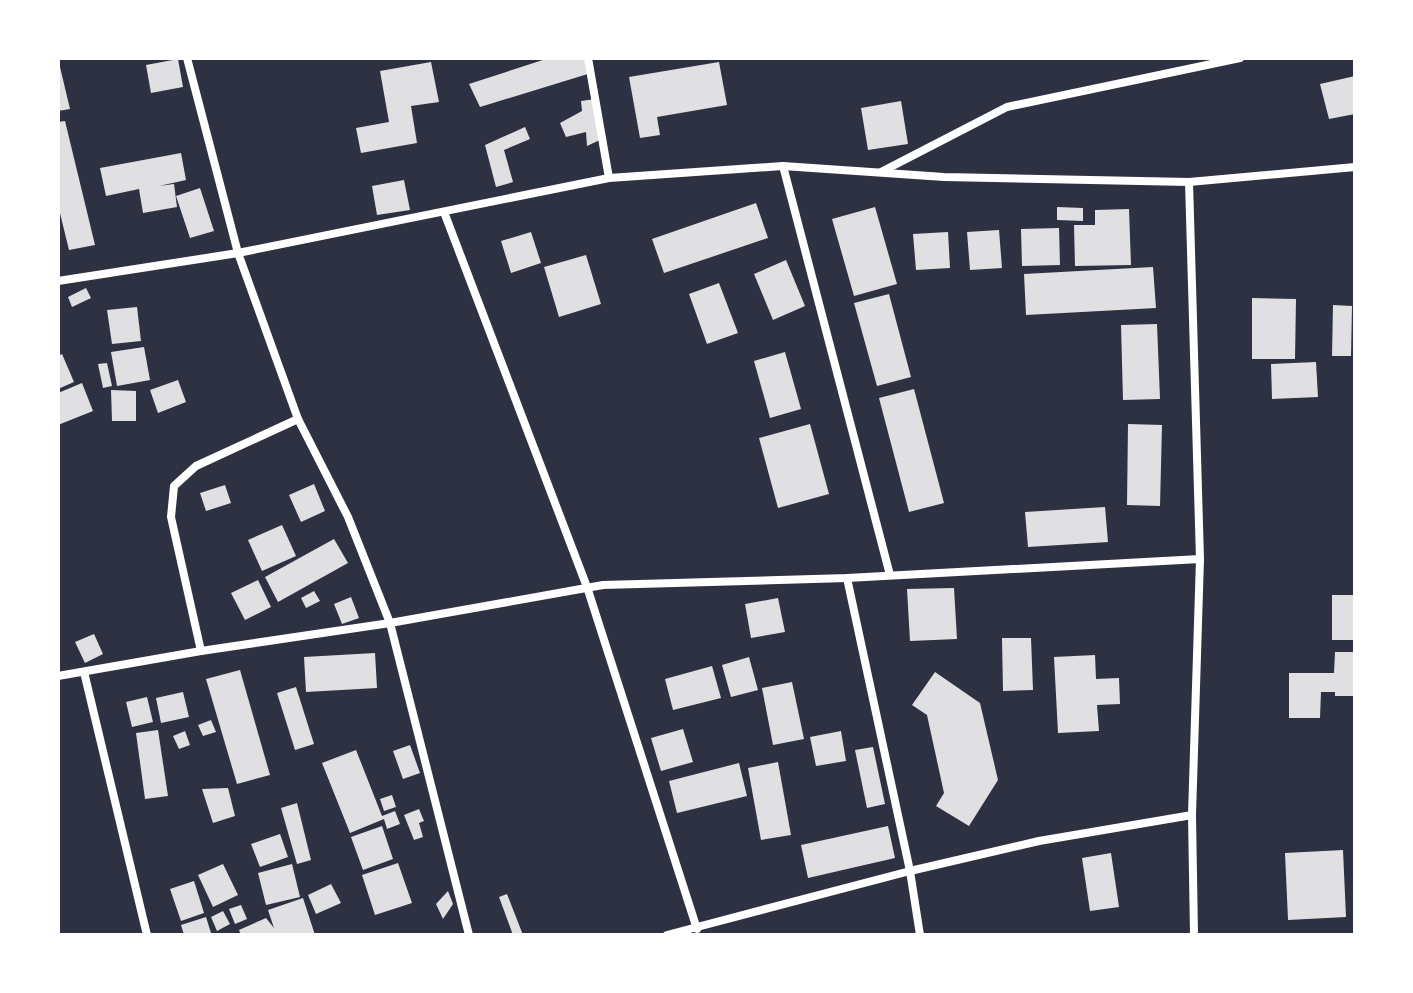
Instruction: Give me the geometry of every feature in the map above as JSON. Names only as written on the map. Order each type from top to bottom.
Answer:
[{"type":"street","points":[[187,58],[238,253],[298,419],[348,517],[390,623],[469,935]]},
{"type":"street","points":[[588,58],[609,178]]},
{"type":"street","points":[[880,172],[1007,107],[1240,58]]},
{"type":"street","points":[[58,281],[238,253],[609,178],[783,166],[944,177],[1189,182],[1355,167]]},
{"type":"street","points":[[783,166],[890,575]]},
{"type":"street","points":[[1189,182],[1200,559],[1192,815],[1194,935]]},
{"type":"street","points":[[444,212],[587,587],[697,929]]},
{"type":"street","points":[[201,651],[171,517],[174,486],[196,466],[298,419]]},
{"type":"street","points":[[58,676],[390,623],[587,587],[847,578],[1200,559]]},
{"type":"street","points":[[847,578],[910,871],[920,935]]},
{"type":"street","points":[[84,672],[147,935]]},
{"type":"street","points":[[667,935],[910,871],[1039,841],[1192,815]]},
{"type":"building","points":[[549,58],[588,58],[591,73],[480,107],[469,84]]},
{"type":"building","points":[[178,59],[183,87],[151,93],[146,65]]},
{"type":"building","points":[[431,62],[439,102],[411,106],[417,143],[361,153],[356,128],[389,122],[380,71]]},
{"type":"building","points":[[719,62],[727,105],[657,117],[660,135],[640,138],[629,77]]},
{"type":"building","points":[[58,68],[70,109],[58,111]]},
{"type":"building","points":[[1355,76],[1355,114],[1329,119],[1320,84]]},
{"type":"building","points":[[595,99],[602,139],[587,146],[586,132],[566,137],[560,123],[582,111],[581,101]]},
{"type":"building","points":[[901,101],[908,144],[868,150],[861,108]]},
{"type":"building","points":[[65,121],[95,245],[69,250],[58,205],[58,122]]},
{"type":"building","points":[[525,127],[530,139],[504,150],[513,182],[496,187],[485,145]]},
{"type":"building","points":[[181,153],[186,180],[159,186],[174,184],[177,207],[143,213],[139,189],[106,196],[100,168]]},
{"type":"building","points":[[404,180],[410,210],[377,215],[372,186]]},
{"type":"building","points":[[200,188],[214,231],[190,238],[176,196]]},
{"type":"building","points":[[756,203],[768,238],[664,273],[652,239]]},
{"type":"building","points":[[875,207],[897,284],[854,296],[832,219]]},
{"type":"building","points":[[1057,207],[1083,208],[1083,221],[1057,220]]},
{"type":"building","points":[[1129,209],[1131,265],[1075,266],[1074,225],[1095,225],[1095,210]]},
{"type":"building","points":[[1059,228],[1060,265],[1022,266],[1021,229]]},
{"type":"building","points":[[999,230],[1002,268],[970,270],[967,232]]},
{"type":"building","points":[[531,232],[541,263],[511,273],[501,241]]},
{"type":"building","points":[[948,232],[950,268],[916,270],[913,234]]},
{"type":"building","points":[[586,255],[601,304],[559,317],[544,267]]},
{"type":"building","points":[[786,260],[805,306],[773,320],[754,274]]},
{"type":"building","points":[[1153,267],[1156,308],[1026,315],[1024,274]]},
{"type":"building","points":[[719,283],[738,333],[707,344],[689,294]]},
{"type":"building","points":[[86,288],[91,298],[72,307],[68,297]]},
{"type":"building","points":[[889,294],[911,377],[877,386],[854,303]]},
{"type":"building","points":[[1252,298],[1296,299],[1295,359],[1252,359]]},
{"type":"building","points":[[1333,305],[1352,306],[1351,356],[1332,356]]},
{"type":"building","points":[[137,307],[141,341],[112,344],[107,310]]},
{"type":"building","points":[[1157,324],[1160,399],[1123,400],[1121,325]]},
{"type":"building","points":[[144,347],[150,380],[117,386],[111,352]]},
{"type":"building","points":[[785,352],[801,409],[770,418],[754,361]]},
{"type":"building","points":[[62,354],[74,382],[58,389],[58,356]]},
{"type":"building","points":[[1316,362],[1318,397],[1272,399],[1271,364]]},
{"type":"building","points":[[107,363],[112,386],[103,388],[98,364]]},
{"type":"building","points":[[178,380],[186,402],[158,413],[150,390]]},
{"type":"building","points":[[82,383],[93,411],[58,425],[58,393]]},
{"type":"building","points":[[914,389],[944,503],[909,512],[879,398]]},
{"type":"building","points":[[111,390],[136,391],[136,421],[112,421]]},
{"type":"building","points":[[810,424],[829,494],[778,508],[759,438]]},
{"type":"building","points":[[1128,424],[1162,425],[1160,506],[1127,505]]},
{"type":"building","points":[[314,484],[325,511],[301,522],[289,495]]},
{"type":"building","points":[[225,485],[231,503],[206,511],[200,493]]},
{"type":"building","points":[[1105,507],[1108,542],[1028,547],[1025,512]]},
{"type":"building","points":[[282,525],[296,556],[262,571],[248,540]]},
{"type":"building","points":[[334,539],[348,563],[278,602],[265,577]]},
{"type":"building","points":[[258,580],[271,607],[245,620],[231,593]]},
{"type":"building","points":[[954,588],[957,639],[910,641],[907,589]]},
{"type":"building","points":[[314,591],[320,601],[306,608],[301,598]]},
{"type":"building","points":[[1332,595],[1355,595],[1355,640],[1332,640]]},
{"type":"building","points":[[351,597],[359,618],[342,624],[334,604]]},
{"type":"building","points":[[778,598],[785,632],[751,638],[745,604]]},
{"type":"building","points":[[94,634],[103,654],[85,663],[75,642]]},
{"type":"building","points":[[1002,638],[1031,638],[1033,690],[1003,691]]},
{"type":"building","points":[[1335,652],[1355,652],[1355,696],[1321,692],[1320,718],[1289,718],[1289,673],[1334,673]]},
{"type":"building","points":[[375,653],[377,688],[306,692],[304,657]]},
{"type":"building","points":[[1095,655],[1096,679],[1119,678],[1120,704],[1097,705],[1099,731],[1058,733],[1054,657]]},
{"type":"building","points":[[749,657],[758,690],[731,697],[722,665]]},
{"type":"building","points":[[712,666],[721,698],[673,710],[665,679]]},
{"type":"building","points":[[240,670],[270,775],[237,784],[206,679]]},
{"type":"building","points":[[935,672],[980,703],[998,780],[969,826],[936,806],[944,793],[927,715],[912,705]]},
{"type":"building","points":[[792,682],[804,739],[773,745],[762,688]]},
{"type":"building","points":[[296,687],[314,744],[295,750],[277,693]]},
{"type":"building","points":[[183,692],[189,717],[161,723],[156,698]]},
{"type":"building","points":[[147,697],[153,722],[132,727],[126,702]]},
{"type":"building","points":[[211,720],[216,732],[203,736],[198,725]]},
{"type":"building","points":[[683,729],[693,762],[661,771],[651,738]]},
{"type":"building","points":[[158,730],[168,796],[145,799],[136,733]]},
{"type":"building","points":[[185,731],[190,745],[179,749],[173,736]]},
{"type":"building","points":[[841,731],[846,761],[816,766],[810,737]]},
{"type":"building","points":[[410,745],[420,773],[403,779],[393,751]]},
{"type":"building","points":[[873,747],[885,804],[867,808],[855,750]]},
{"type":"building","points":[[356,750],[382,816],[395,811],[400,824],[387,829],[384,819],[350,833],[322,763]]},
{"type":"building","points":[[778,762],[791,835],[761,840],[748,768]]},
{"type":"building","points":[[739,763],[747,796],[677,813],[669,781]]},
{"type":"building","points":[[228,788],[235,816],[213,823],[202,789]]},
{"type":"building","points":[[392,795],[396,807],[384,811],[380,799]]},
{"type":"building","points":[[297,803],[311,860],[297,864],[281,808]]},
{"type":"building","points":[[419,809],[424,821],[419,823],[423,837],[414,840],[404,815]]},
{"type":"building","points":[[382,826],[393,859],[363,870],[351,837]]},
{"type":"building","points":[[888,826],[895,858],[808,878],[801,845]]},
{"type":"building","points":[[280,834],[288,857],[260,867],[251,844]]},
{"type":"building","points":[[1343,850],[1346,917],[1288,920],[1285,853]]},
{"type":"building","points":[[1111,853],[1119,907],[1090,911],[1082,858]]},
{"type":"building","points":[[398,863],[412,903],[375,915],[362,875]]},
{"type":"building","points":[[223,864],[238,895],[213,907],[198,875]]},
{"type":"building","points":[[292,864],[300,897],[266,905],[258,873]]},
{"type":"building","points":[[194,881],[204,913],[181,921],[170,889]]},
{"type":"building","points":[[331,884],[341,903],[316,914],[308,895]]},
{"type":"building","points":[[448,891],[453,904],[443,919],[436,904]]},
{"type":"building","points":[[507,894],[523,935],[513,935],[499,897]]},
{"type":"building","points":[[303,898],[315,935],[241,935],[239,930],[266,918],[274,928],[268,910]]},
{"type":"building","points":[[241,905],[247,919],[235,924],[229,909]]},
{"type":"building","points":[[223,911],[230,924],[217,931],[211,917]]},
{"type":"building","points":[[206,917],[211,933],[184,935],[181,925]]}]
